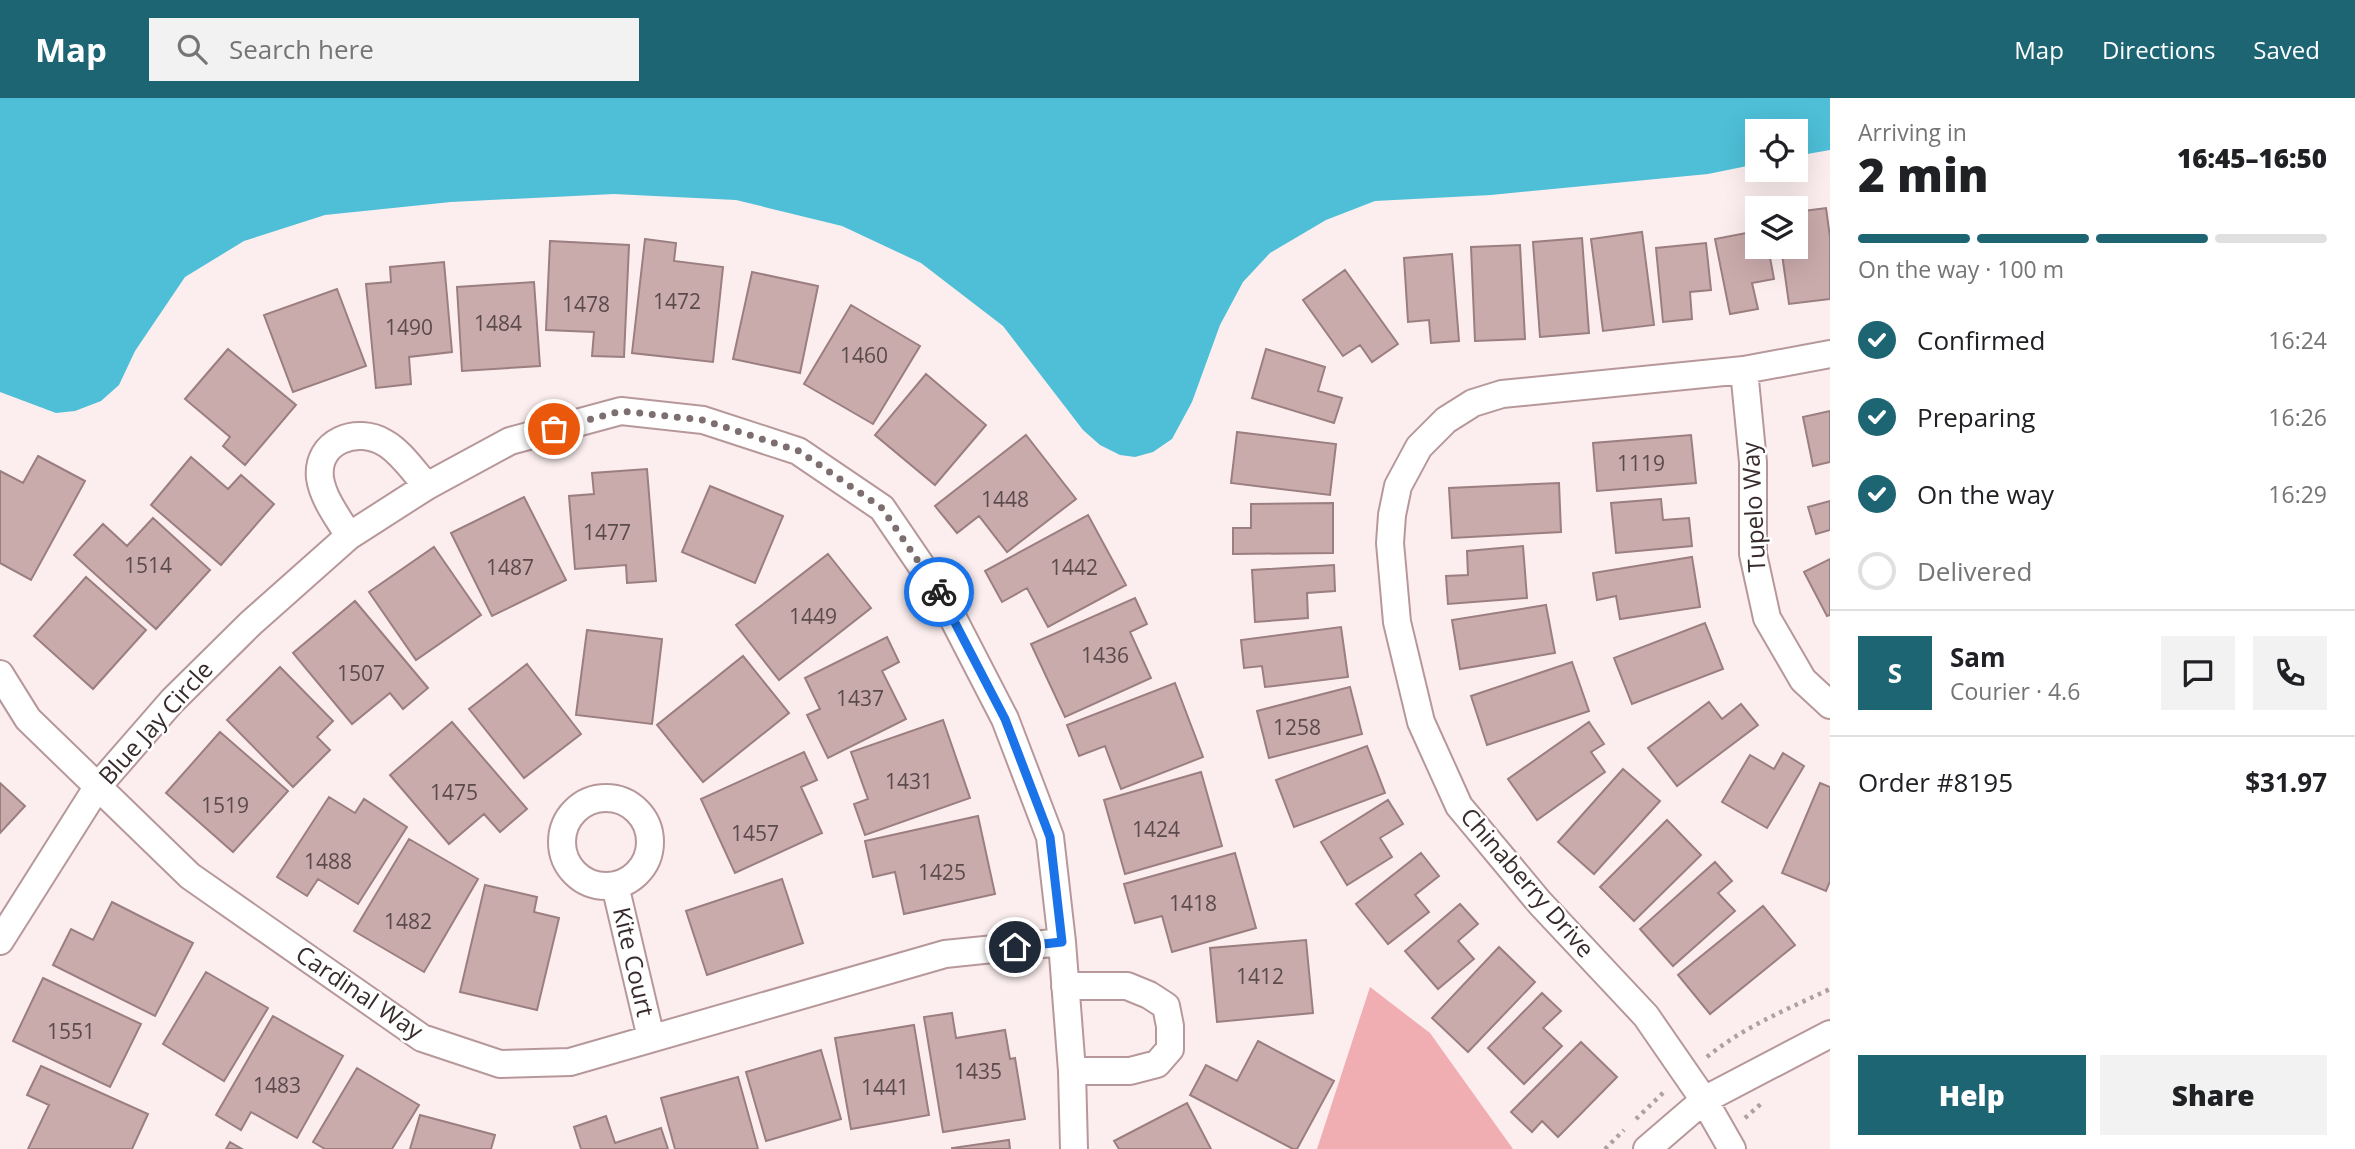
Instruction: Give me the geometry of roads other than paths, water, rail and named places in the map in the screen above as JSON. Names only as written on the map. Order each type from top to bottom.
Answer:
[{"type":"street","name":"Chinaberry Drive","points":[[1728,1142],[1704,1100],[1646,1016],[1540,903],[1459,806],[1421,722],[1397,622],[1390,543],[1392,515],[1398,486],[1419,447],[1446,420],[1473,403],[1502,394],[1744,370],[1830,354]]},
{"type":"street","name":"Tupelo Way","points":[[1744,370],[1753,462],[1753,554],[1766,618],[1803,680],[1830,705]]},
{"type":"street","name":"Blue Jay Circle","points":[[0,940],[98,786],[182,692],[251,623],[349,536],[427,486],[510,440],[621,411],[703,420],[799,451],[882,508],[940,593],[1005,719],[1050,837],[1062,942],[1072,1071],[1074,1149]]},
{"type":"street","points":[[349,536],[327,498],[320,477],[324,457],[336,441],[368,434],[388,444],[427,486]]},
{"type":"street","name":"Cardinal Way","points":[[0,674],[27,719],[190,876],[422,1038],[500,1064],[570,1062],[945,954],[1062,942]]},
{"type":"street","name":"Kite Court","points":[[615,885],[651,1038]]},
{"type":"street","points":[[1065,986],[1127,986],[1166,1006],[1170,1026],[1170,1049],[1157,1064],[1130,1072],[1072,1071]]},
{"type":"street","points":[[1647,1149],[1704,1100],[1830,1034]]},
{"type":"water","points":[[0,98],[1830,98],[1830,150],[1808,154],[1808,119],[1745,119],[1745,166],[1708,174],[1491,195],[1375,201],[1326,220],[1270,253],[1243,282],[1220,325],[1192,402],[1172,439],[1153,452],[1135,457],[1120,455],[1100,445],[1083,430],[1003,326],[921,263],[842,226],[736,200],[614,194],[451,202],[325,215],[244,241],[185,277],[135,351],[119,385],[101,401],[75,411],[56,413],[0,392]]}]
